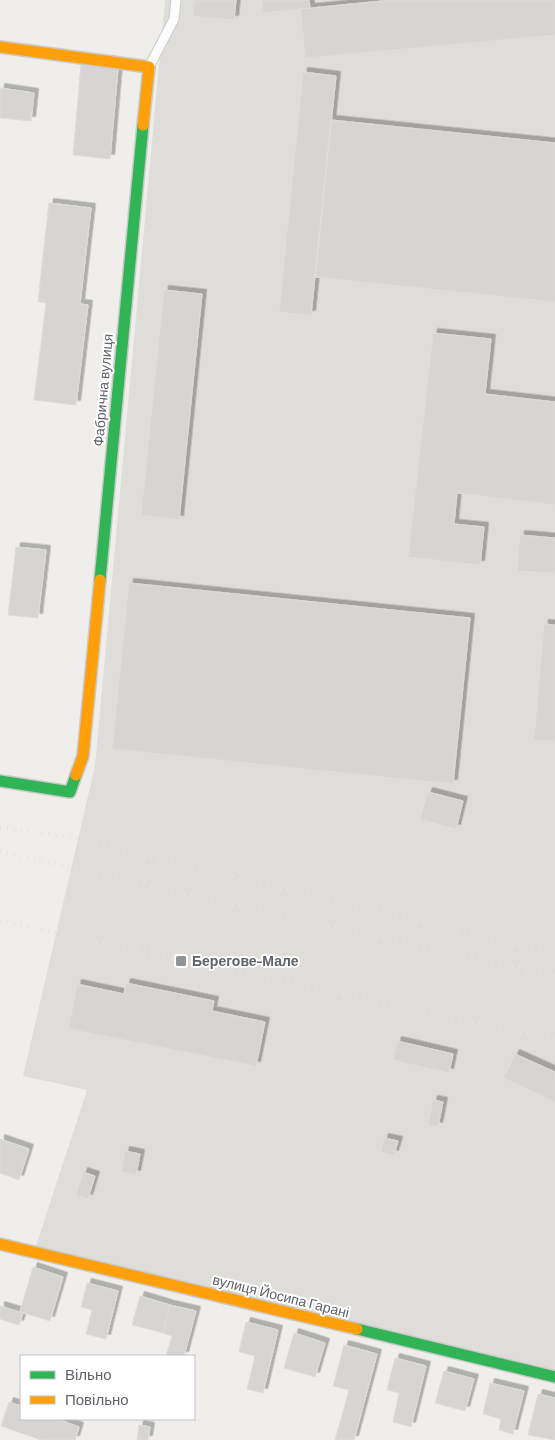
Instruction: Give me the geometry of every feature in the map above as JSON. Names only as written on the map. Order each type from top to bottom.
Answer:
[{"type":"street","points":[[0,47],[149,67]]},
{"type":"street","name":"Фабрична вулиця","points":[[0,781],[70,792],[83,756],[149,67]]},
{"type":"street","name":"вулиця Йосипа Гарані","points":[[0,1244],[555,1377]]},
{"type":"lane","points":[[149,67],[174,19],[176,0]]},
{"type":"shaded area","points":[[165,0],[555,0],[555,1377],[34,1252],[87,1090],[23,1076],[95,766]]},
{"type":"building","points":[[195,0],[236,0],[234,20],[193,16]]},
{"type":"building","points":[[262,0],[309,0],[310,8],[263,13]]},
{"type":"building","points":[[392,0],[555,0],[555,35],[305,58],[301,9]]},
{"type":"building","points":[[81,65],[118,68],[110,159],[73,155]]},
{"type":"building","points":[[303,72],[336,76],[311,315],[279,312]]},
{"type":"building","points":[[0,88],[34,93],[31,121],[0,118]]},
{"type":"building","points":[[331,120],[555,143],[555,302],[315,277]]},
{"type":"building","points":[[49,203],[91,208],[80,304],[88,305],[76,405],[34,400],[46,303],[38,302]]},
{"type":"building","points":[[164,290],[202,294],[179,520],[141,515]]},
{"type":"building","points":[[433,333],[491,339],[485,394],[555,402],[555,505],[457,493],[454,524],[484,527],[480,565],[408,557]]},
{"type":"building","points":[[520,535],[555,538],[555,573],[517,571]]},
{"type":"building","points":[[16,547],[46,550],[38,618],[8,615]]},
{"type":"building","points":[[129,583],[470,618],[453,784],[112,749]]},
{"type":"building","points":[[544,624],[555,625],[555,741],[534,740]]},
{"type":"building","points":[[428,792],[463,801],[456,829],[420,819]]},
{"type":"building","points":[[126,983],[214,1001],[212,1011],[265,1022],[256,1066],[69,1029],[77,984],[124,994]]},
{"type":"building","points":[[397,1041],[453,1054],[449,1073],[393,1060]]},
{"type":"building","points":[[515,1054],[555,1072],[555,1102],[504,1078]]},
{"type":"building","points":[[433,1100],[443,1102],[438,1127],[428,1125]]},
{"type":"building","points":[[384,1138],[398,1141],[394,1155],[381,1152]]},
{"type":"building","points":[[0,1139],[29,1149],[19,1180],[0,1173]]},
{"type":"building","points":[[125,1151],[140,1154],[136,1175],[121,1172]]},
{"type":"building","points":[[83,1172],[95,1176],[88,1199],[76,1195]]},
{"type":"building","points":[[33,1267],[63,1277],[50,1321],[20,1312]]},
{"type":"building","points":[[87,1283],[118,1291],[106,1339],[86,1334],[92,1310],[81,1307]]},
{"type":"building","points":[[140,1296],[170,1305],[163,1333],[132,1325]]},
{"type":"building","points":[[170,1305],[196,1311],[184,1355],[166,1355],[172,1336],[163,1333]]},
{"type":"building","points":[[0,1306],[23,1313],[19,1325],[0,1319]]},
{"type":"building","points":[[246,1322],[278,1330],[263,1393],[247,1389],[255,1356],[239,1352]]},
{"type":"building","points":[[294,1333],[325,1343],[315,1377],[284,1368]]},
{"type":"building","points":[[344,1345],[377,1354],[354,1440],[335,1440],[349,1390],[333,1386]]},
{"type":"building","points":[[395,1358],[426,1366],[411,1427],[393,1422],[399,1393],[387,1390]]},
{"type":"building","points":[[444,1371],[474,1379],[465,1411],[435,1403]]},
{"type":"building","points":[[490,1383],[524,1391],[513,1434],[499,1430],[501,1419],[483,1414]]},
{"type":"building","points":[[538,1394],[555,1398],[555,1440],[528,1435]]},
{"type":"building","points":[[9,1402],[20,1406],[20,1420],[60,1420],[79,1427],[75,1440],[41,1440],[1,1426]]},
{"type":"building","points":[[139,1425],[150,1427],[148,1440],[137,1440]]},
{"type":"railway","points":[[0,828],[65,836],[555,954]]},
{"type":"railway","points":[[0,852],[555,976]]},
{"type":"railway","points":[[0,921],[555,1039]]},
{"type":"traffic: fast","points":[[100,580],[143,125]]},
{"type":"traffic: fast","points":[[0,781],[70,792],[76,775]]},
{"type":"traffic: fast","points":[[357,1329],[555,1377]]},
{"type":"traffic: slow","points":[[0,47],[149,67],[143,125]]},
{"type":"traffic: slow","points":[[76,775],[83,756],[100,580]]},
{"type":"traffic: slow","points":[[0,1244],[357,1329]]},
{"type":"place","name":"Берегове-Мале","points":[[181,961]]}]
